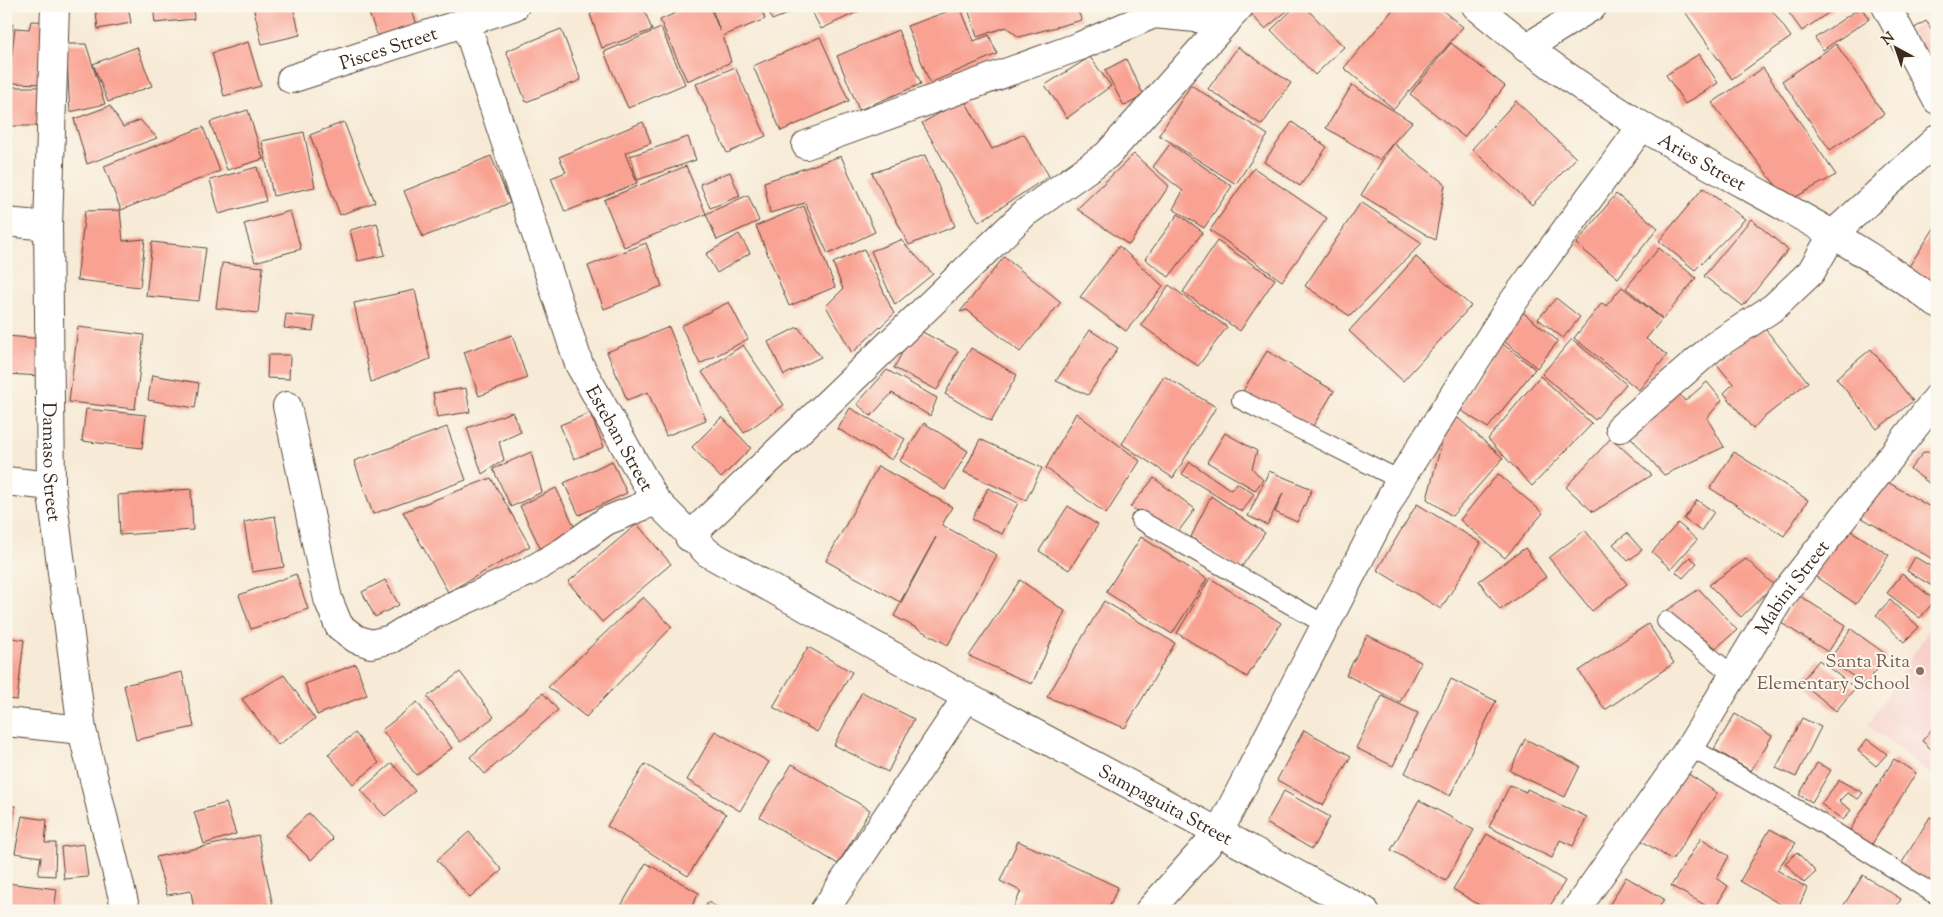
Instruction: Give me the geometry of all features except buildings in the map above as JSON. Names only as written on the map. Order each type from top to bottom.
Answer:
[{"type":"street","name":"Damaso Street","points":[[55,6],[48,226],[51,486],[82,730],[126,911]]},
{"type":"street","name":"Pisces Street","points":[[291,80],[515,6]]},
{"type":"street","name":"Aries Street","points":[[1476,6],[1526,48],[1642,126],[1833,234],[1937,304]]},
{"type":"street","points":[[1526,48],[1593,6]]},
{"type":"street","points":[[1886,6],[1937,100]]},
{"type":"street","points":[[806,145],[1080,46],[1154,14],[1233,14]]},
{"type":"street","points":[[689,537],[1019,219],[1107,156],[1233,14]]},
{"type":"street","name":"Esteban Street","points":[[466,23],[579,364],[656,501],[689,537],[708,553],[967,697]]},
{"type":"street","points":[[1149,911],[1219,832],[1400,480],[1510,306],[1642,126]]},
{"type":"street","points":[[1620,428],[1713,347],[1774,307],[1811,272],[1833,234],[1937,139]]},
{"type":"street","points":[[6,222],[48,226]]},
{"type":"street","name":"Mabini Street","points":[[1575,911],[1690,747],[1779,600],[1937,398]]},
{"type":"street","points":[[287,406],[328,600],[339,626],[356,639],[371,644],[391,639],[423,619],[528,572],[563,552],[606,522],[656,501]]},
{"type":"street","points":[[6,481],[51,486]]},
{"type":"street","points":[[824,911],[967,697]]},
{"type":"street","name":"Sampaguita Street","points":[[967,697],[1365,911]]},
{"type":"street","points":[[6,722],[82,730]]},
{"type":"lane","points":[[1241,400],[1400,480]]},
{"type":"lane","points":[[1140,520],[1326,625]]},
{"type":"lane","points":[[1666,621],[1734,676]]},
{"type":"lane","points":[[1690,747],[1819,822],[1937,896]]},
{"type":"shaded area","name":"Santa Rita Elementary School","points":[[1937,617],[1937,779],[1868,725]]},
{"type":"place","name":"Santa Rita Elementary School","points":[[1920,671]]}]
